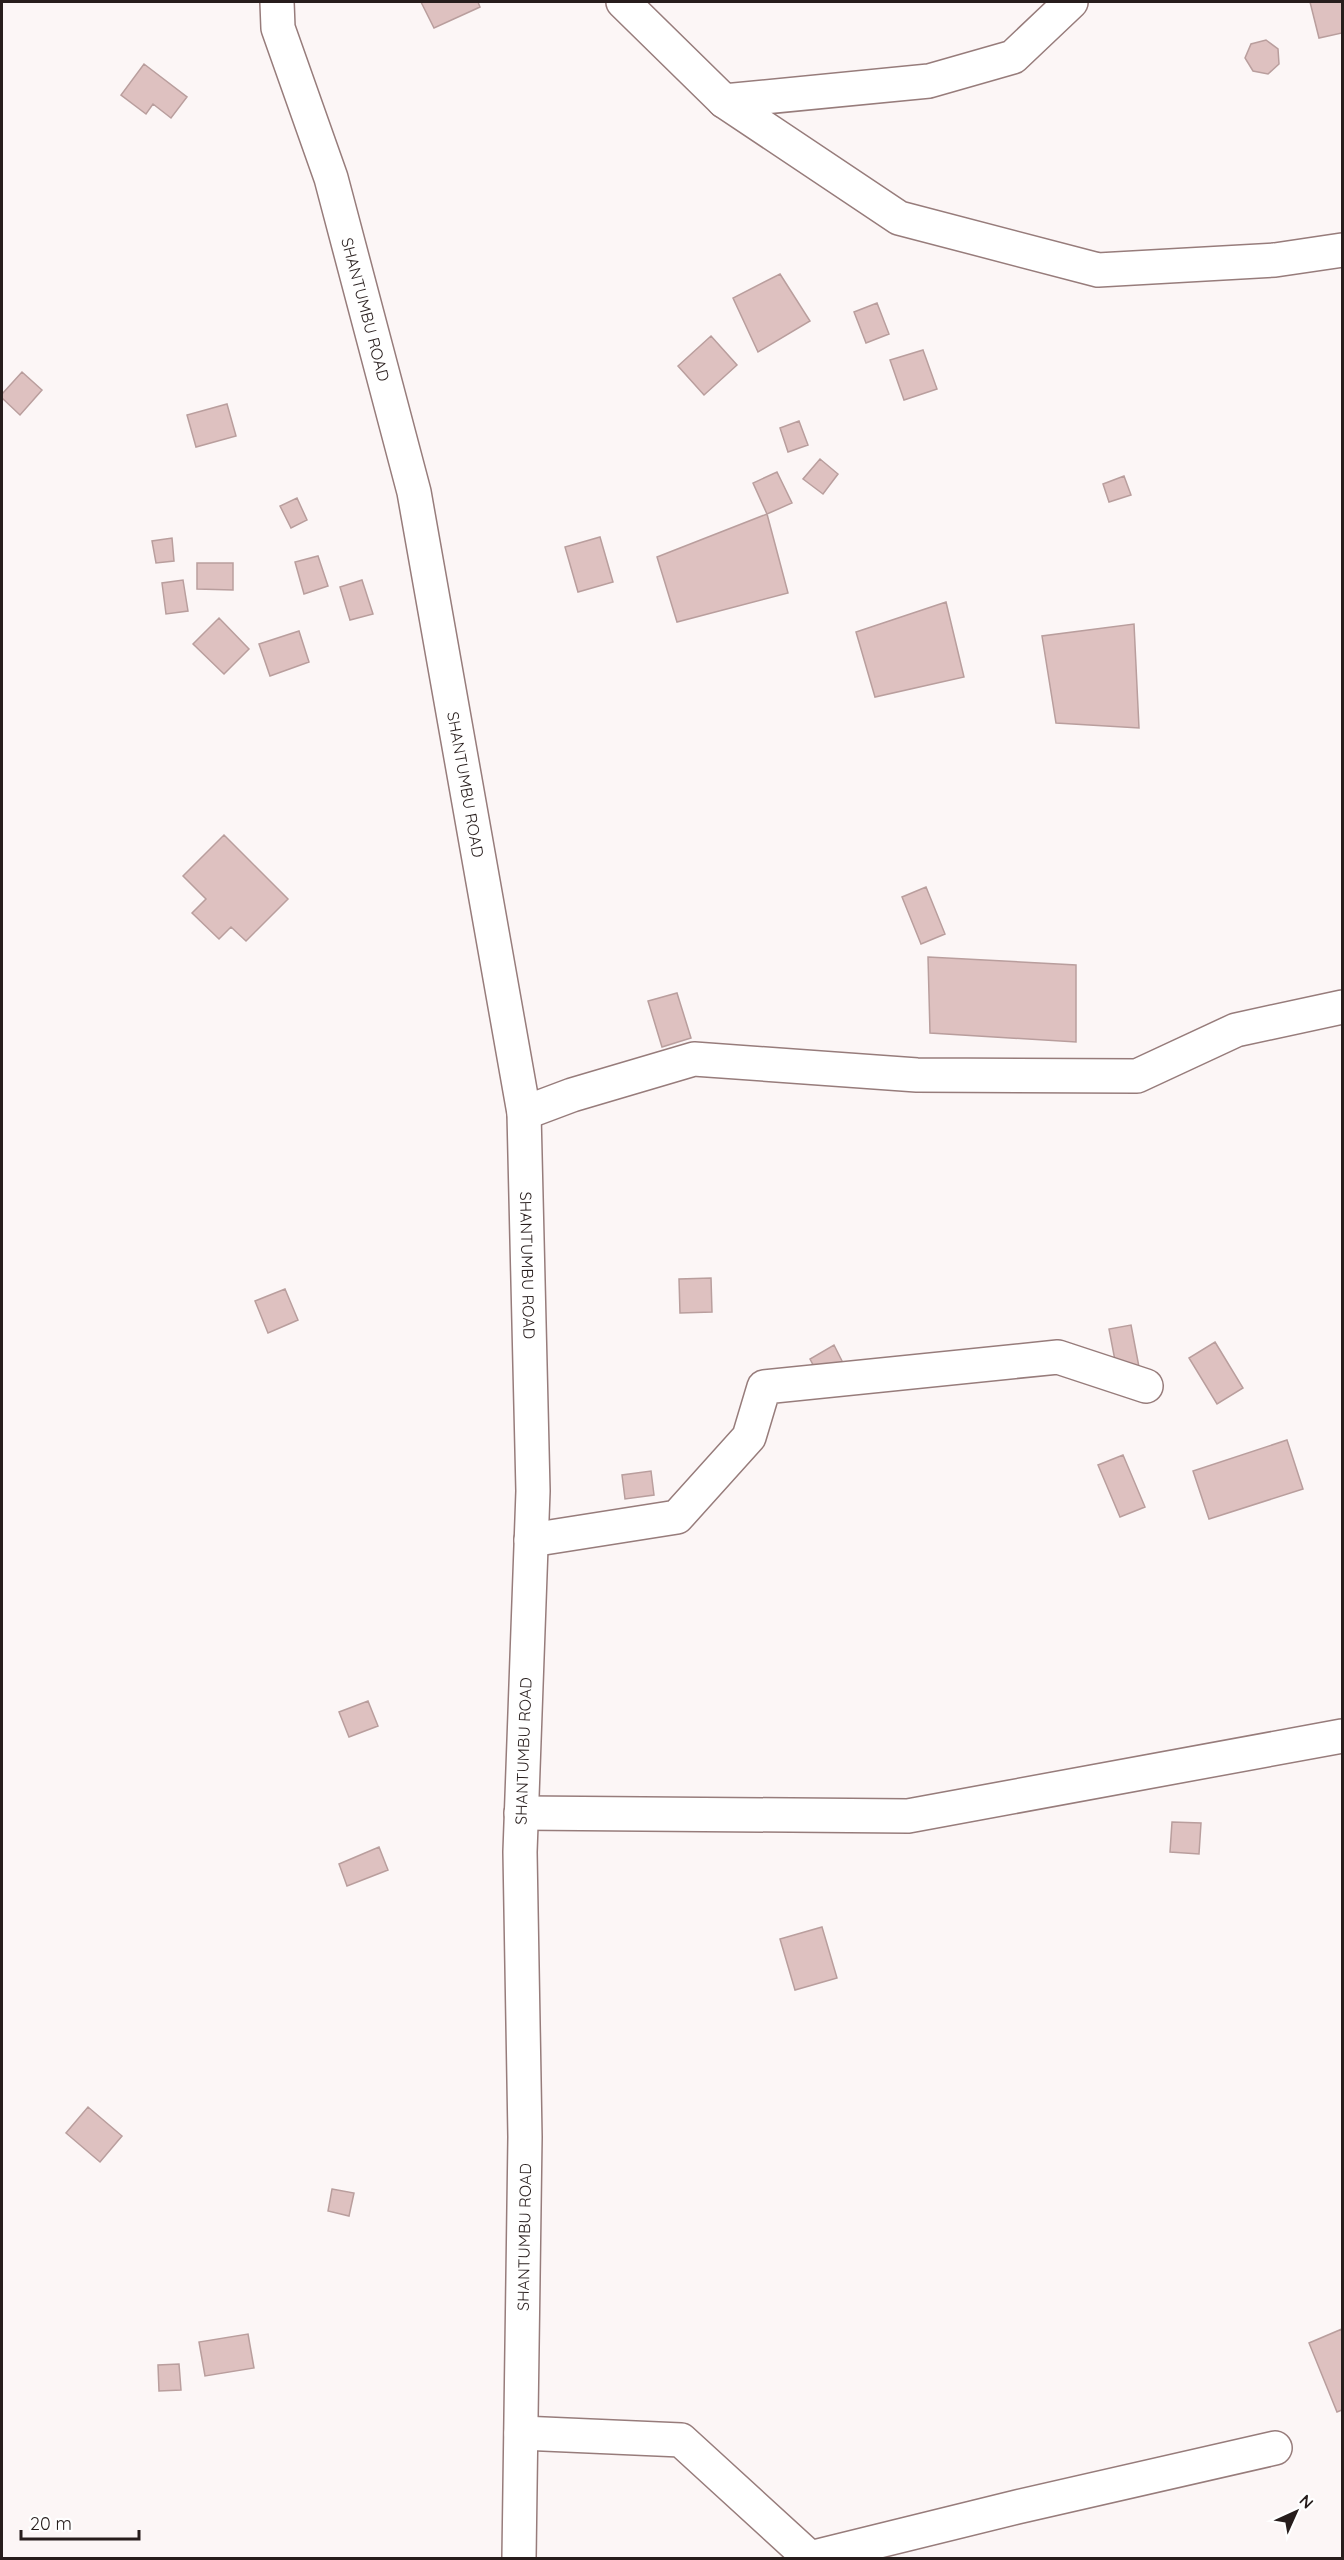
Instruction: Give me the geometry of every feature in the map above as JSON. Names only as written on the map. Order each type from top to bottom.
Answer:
[{"type":"street","name":"SHANTUMBU ROAD","points":[[278,2],[278,28],[331,178],[414,492],[524,1113],[533,1491],[520,1852],[525,2137],[519,2559]]},
{"type":"street","points":[[623,2],[724,101],[899,218],[1098,270],[1275,260],[1342,250]]},
{"type":"street","points":[[724,101],[929,81],[1013,57],[1071,2]]},
{"type":"street","points":[[524,1113],[572,1095],[694,1059],[917,1075],[1137,1076],[1236,1030],[1342,1007]]},
{"type":"street","points":[[531,1540],[677,1516],[748,1437],[764,1387],[1058,1356],[1146,1386]]},
{"type":"street","points":[[521,1814],[908,1816],[1342,1736]]},
{"type":"street","points":[[521,2433],[681,2440],[810,2558],[1017,2507],[1275,2448]]},
{"type":"building","points":[[421,2],[478,2],[480,7],[434,28]]},
{"type":"building","points":[[1310,2],[1342,2],[1342,33],[1319,38]]},
{"type":"building","points":[[1266,40],[1278,49],[1279,64],[1268,74],[1253,71],[1245,58],[1251,44]]},
{"type":"building","points":[[144,64],[187,97],[171,118],[153,104],[146,114],[121,95]]},
{"type":"building","points":[[780,274],[810,321],[758,352],[733,298]]},
{"type":"building","points":[[877,303],[889,334],[866,343],[854,312]]},
{"type":"building","points":[[711,336],[737,365],[704,395],[678,366]]},
{"type":"building","points":[[923,350],[937,389],[904,400],[890,360]]},
{"type":"building","points":[[22,372],[42,390],[20,415],[2,398],[2,394]]},
{"type":"building","points":[[227,404],[236,436],[196,447],[187,415]]},
{"type":"building","points":[[799,421],[808,445],[788,452],[780,428]]},
{"type":"building","points":[[820,459],[838,474],[823,494],[803,479]]},
{"type":"building","points":[[777,472],[792,503],[767,514],[753,483]]},
{"type":"building","points":[[1124,476],[1131,495],[1109,502],[1103,484]]},
{"type":"building","points":[[297,498],[307,520],[291,528],[280,506]]},
{"type":"building","points":[[767,514],[788,593],[677,622],[657,557]]},
{"type":"building","points":[[600,537],[613,582],[578,592],[565,547]]},
{"type":"building","points":[[172,538],[174,561],[156,563],[152,541]]},
{"type":"building","points":[[318,556],[328,586],[304,594],[295,562]]},
{"type":"building","points":[[197,563],[233,563],[233,590],[197,589]]},
{"type":"building","points":[[183,580],[188,611],[166,614],[162,583]]},
{"type":"building","points":[[362,580],[373,614],[350,620],[340,587]]},
{"type":"building","points":[[946,602],[964,677],[875,697],[856,632]]},
{"type":"building","points":[[219,618],[249,649],[224,674],[193,644]]},
{"type":"building","points":[[1134,624],[1139,728],[1056,723],[1042,636]]},
{"type":"building","points":[[299,631],[309,662],[270,676],[259,644]]},
{"type":"building","points":[[224,835],[288,899],[246,941],[231,927],[219,939],[192,913],[206,899],[183,876]]},
{"type":"building","points":[[926,887],[945,934],[921,944],[902,897]]},
{"type":"building","points":[[928,957],[1076,965],[1076,1042],[930,1033]]},
{"type":"building","points":[[677,993],[691,1038],[662,1047],[648,1001]]},
{"type":"building","points":[[711,1278],[712,1312],[680,1313],[679,1279]]},
{"type":"building","points":[[285,1289],[298,1320],[268,1333],[255,1301]]},
{"type":"building","points":[[1131,1325],[1139,1367],[1117,1371],[1109,1329]]},
{"type":"building","points":[[1215,1342],[1243,1388],[1217,1404],[1189,1358]]},
{"type":"building","points":[[834,1345],[844,1365],[820,1378],[810,1359]]},
{"type":"building","points":[[1287,1440],[1303,1489],[1209,1519],[1193,1471]]},
{"type":"building","points":[[1123,1455],[1145,1507],[1120,1517],[1098,1465]]},
{"type":"building","points":[[651,1471],[654,1495],[625,1499],[622,1475]]},
{"type":"building","points":[[368,1701],[378,1726],[349,1737],[339,1712]]},
{"type":"building","points":[[1172,1822],[1201,1823],[1199,1854],[1170,1852]]},
{"type":"building","points":[[379,1847],[388,1870],[347,1886],[339,1864]]},
{"type":"building","points":[[822,1927],[837,1978],[795,1990],[780,1939]]},
{"type":"building","points":[[88,2107],[122,2136],[100,2162],[66,2133]]},
{"type":"building","points":[[332,2189],[354,2193],[349,2216],[328,2211]]},
{"type":"building","points":[[1342,2329],[1342,2410],[1337,2412],[1309,2343]]},
{"type":"building","points":[[248,2334],[254,2368],[205,2376],[199,2342]]},
{"type":"building","points":[[179,2364],[181,2390],[159,2391],[158,2365]]}]
